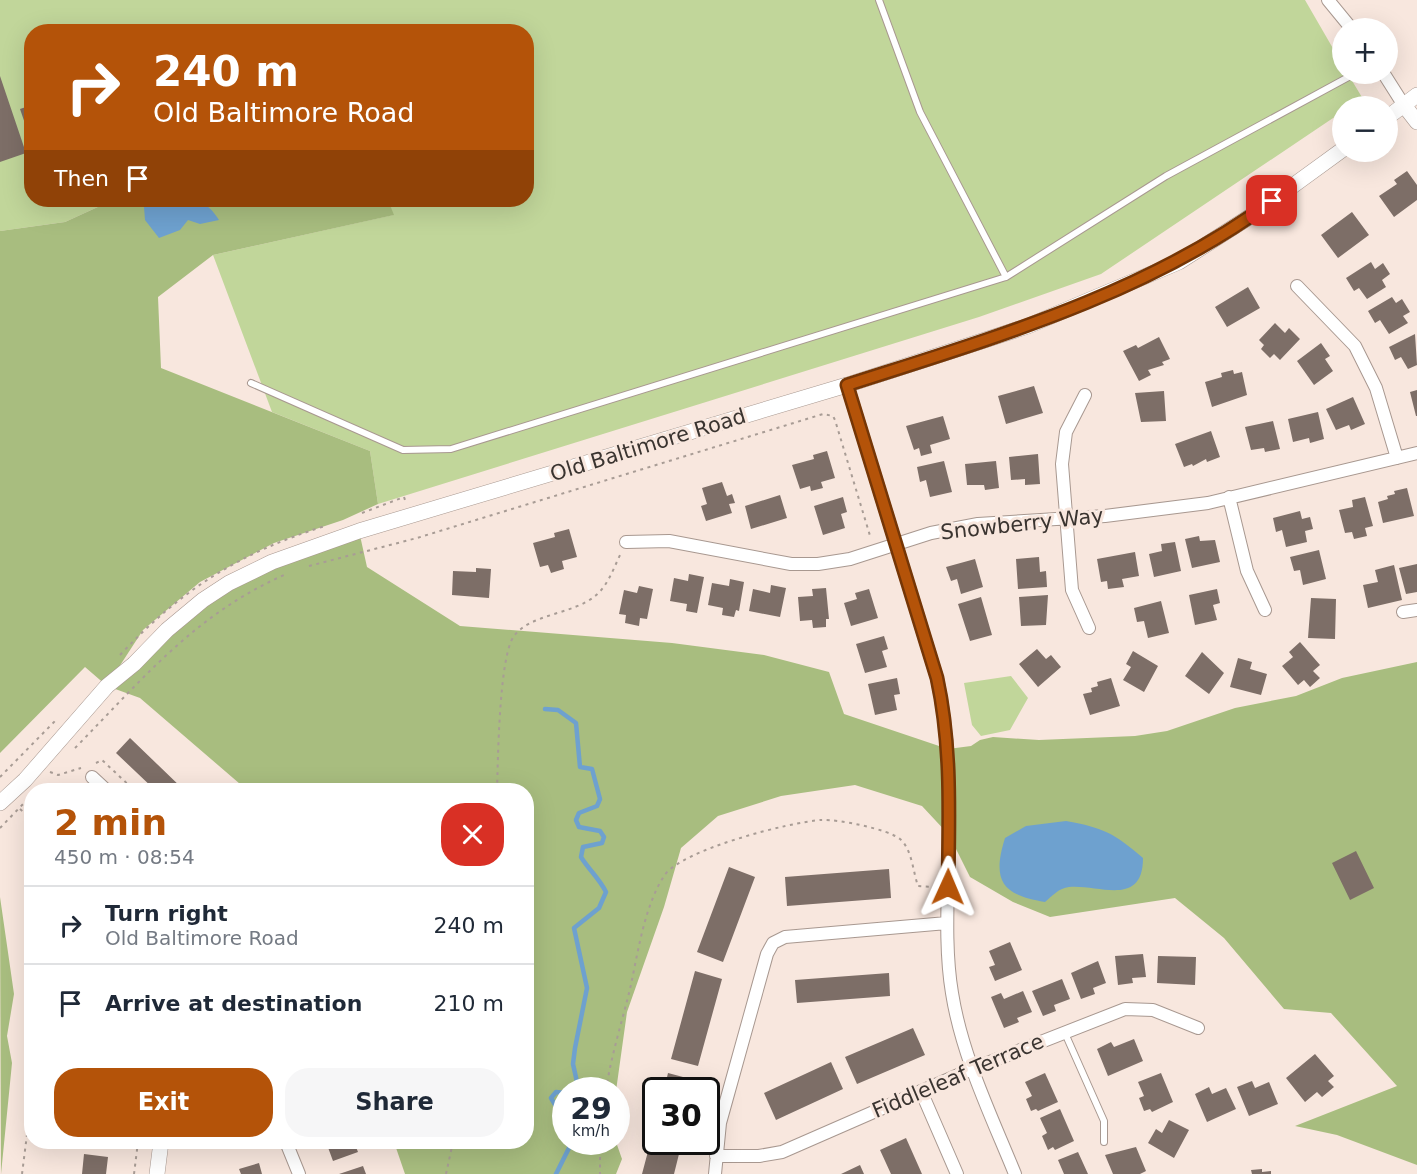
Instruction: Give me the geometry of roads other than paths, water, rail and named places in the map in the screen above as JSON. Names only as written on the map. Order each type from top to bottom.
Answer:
[{"type":"street","points":[[1328,0],[1343,18]]},
{"type":"street","points":[[1390,84],[1417,122]]},
{"type":"street","points":[[1398,108],[1417,95]]},
{"type":"street","name":"Old Baltimore Road","points":[[33,783],[107,686],[134,664],[167,630],[212,594],[272,562],[358,531],[847,385],[1028,326],[1179,262],[1254,214],[1332,157]]},
{"type":"street","points":[[1297,286],[1355,346],[1376,387],[1397,458]]},
{"type":"street","points":[[847,385],[937,678],[946,716],[949,773],[947,923],[952,993],[972,1069],[1015,1174]]},
{"type":"street","points":[[1085,395],[1066,432],[1062,464],[1072,590],[1089,628]]},
{"type":"street","name":"Snowberry Way","points":[[626,542],[669,541],[791,564],[839,561],[931,533],[978,524],[1196,505],[1417,453]]},
{"type":"street","points":[[1229,497],[1247,571],[1265,609]]},
{"type":"street","points":[[1403,612],[1417,610]]},
{"type":"street","points":[[92,777],[98,783]]},
{"type":"street","name":"Old Baltimore Road","points":[[0,804],[24,792]]},
{"type":"street","points":[[716,1174],[720,1123],[767,954],[773,943],[785,937],[947,923]]},
{"type":"street","name":"Fiddleleaf Terrace","points":[[716,1156],[759,1156],[782,1152],[972,1069],[1125,1009],[1153,1010],[1198,1028]]},
{"type":"street","points":[[921,1091],[957,1174]]},
{"type":"street","points":[[157,1174],[160,1149]]},
{"type":"street","points":[[289,1149],[299,1174]]},
{"type":"lane","points":[[879,0],[920,112],[1006,277]]},
{"type":"lane","points":[[251,383],[404,450],[451,449],[1006,277],[1166,176],[1336,84]]},
{"type":"lane","points":[[1064,1031],[1104,1121],[1104,1142]]},
{"type":"water","points":[[144,207],[207,207],[219,220],[200,224],[188,220],[180,230],[159,238],[145,220]]},
{"type":"water","points":[[1066,821],[1108,833],[1143,858],[1141,873],[1136,883],[1117,890],[1069,887],[1062,889],[1045,902],[1018,895],[1010,890],[1000,875],[1001,853],[1005,838],[1026,826]]},
{"type":"waterway","points":[[545,709],[558,710],[576,723],[580,767],[592,769],[600,799],[597,806],[579,813],[576,820],[579,827],[600,831],[604,837],[602,843],[583,847],[581,857],[606,892],[599,908],[574,928],[587,988],[573,1064],[576,1077]]},
{"type":"waterway","points":[[556,1174],[566,1155]]}]
